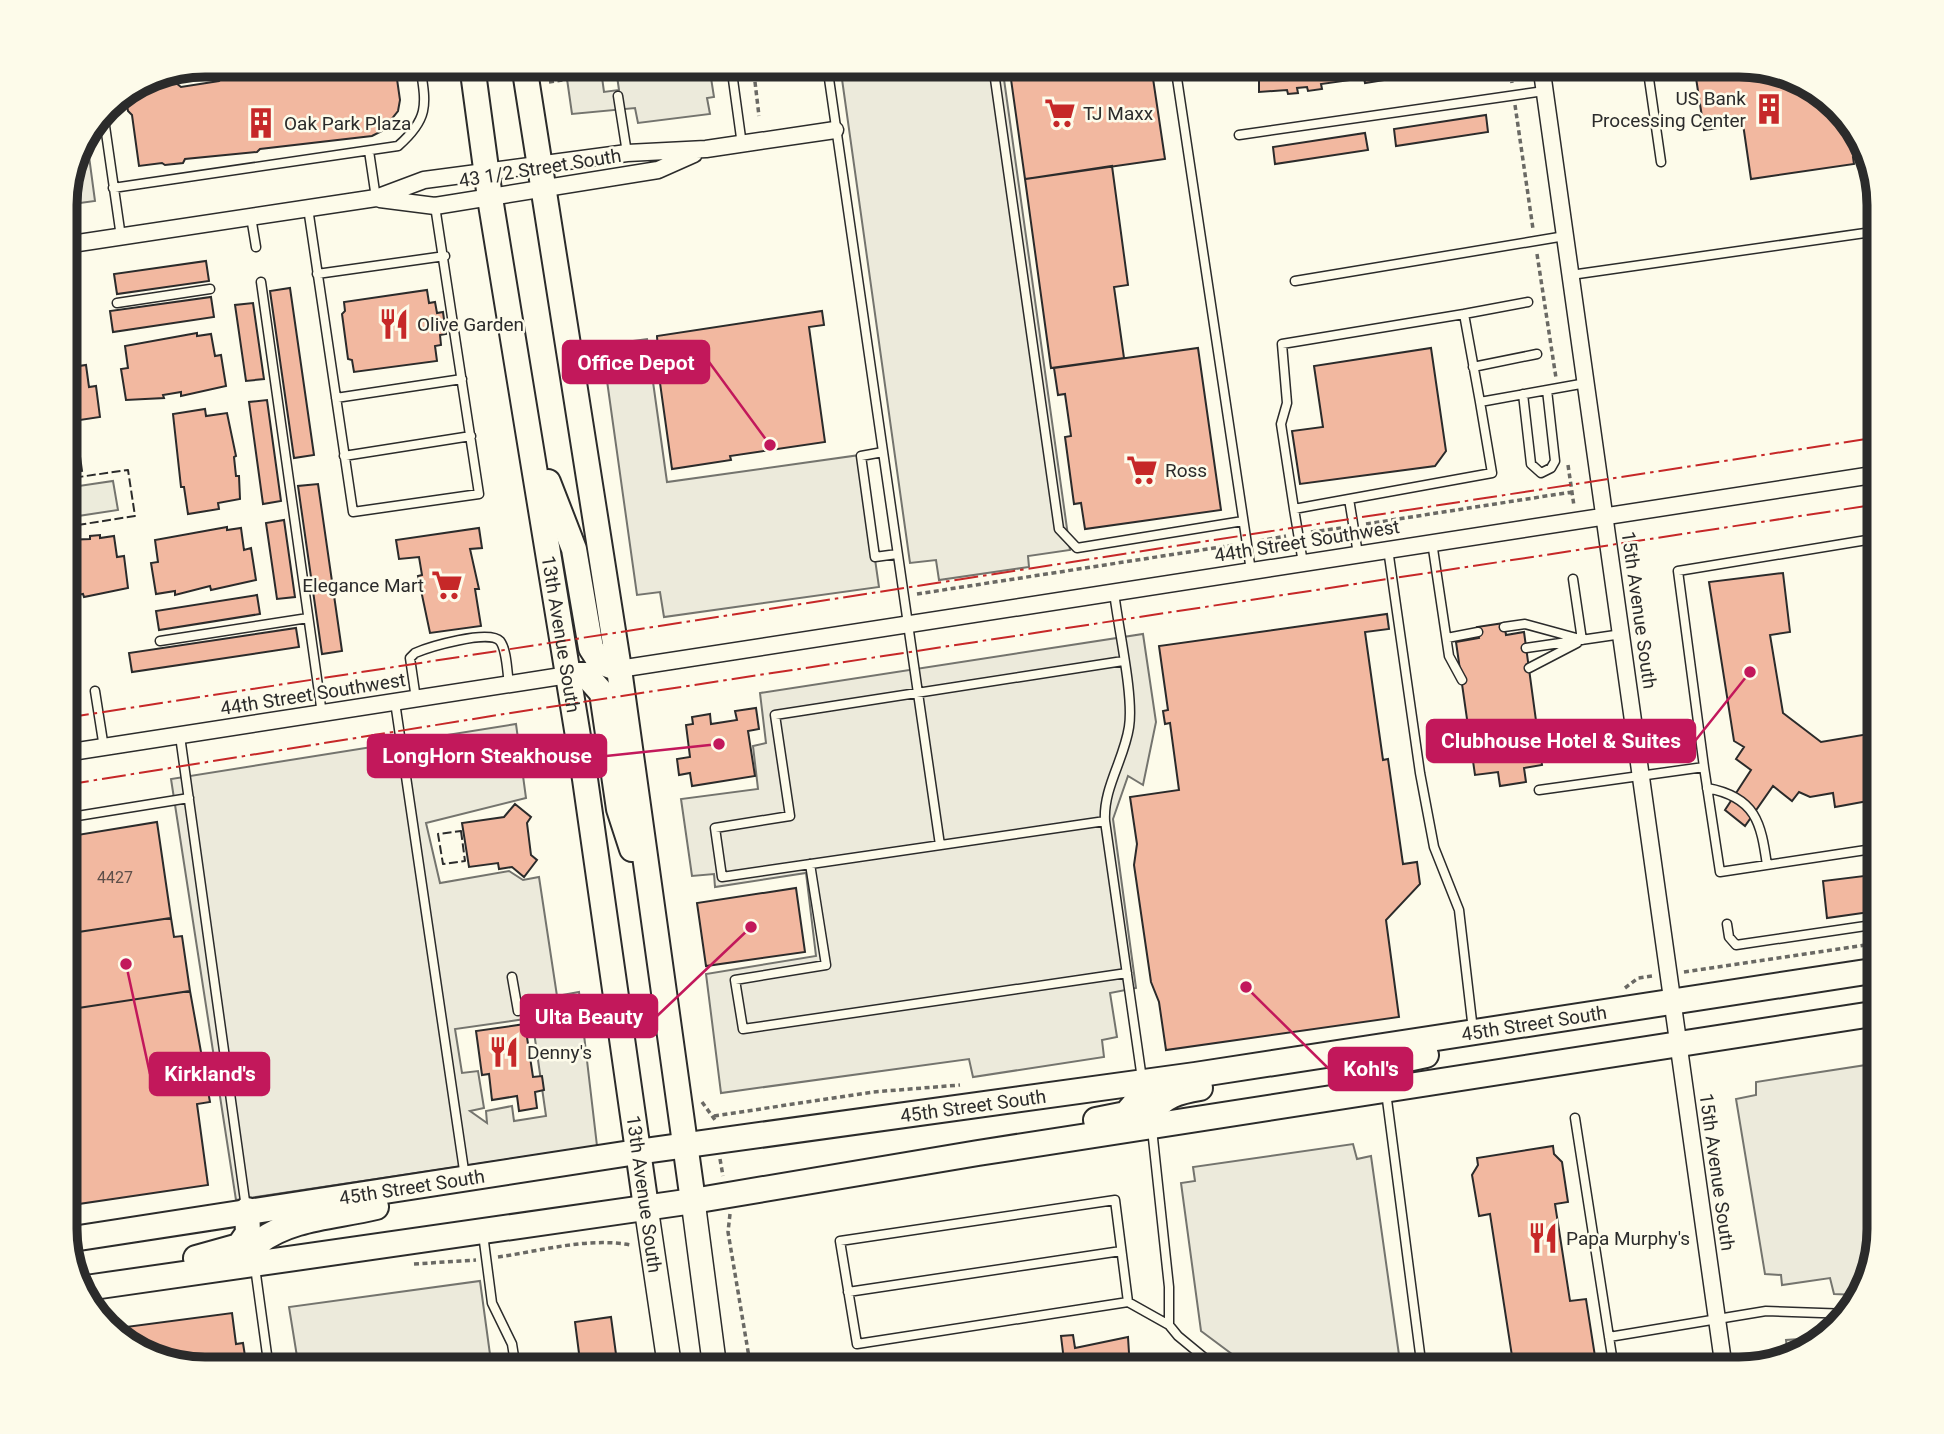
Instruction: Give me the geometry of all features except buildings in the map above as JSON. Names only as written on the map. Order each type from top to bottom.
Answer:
[{"type":"main road","name":"13th Avenue South","points":[[474,77],[490,198],[568,675],[668,1357]]},
{"type":"main road","points":[[526,77],[541,189],[619,669],[713,1357]]},
{"type":"main road","points":[[531,439],[574,549],[591,648],[600,662],[619,669]]},
{"type":"main road","points":[[568,675],[586,675],[602,693],[618,809],[650,903]]},
{"type":"main road","name":"45th Street South","points":[[77,1238],[247,1210],[466,1180],[637,1152],[1142,1082],[1867,972]]},
{"type":"main road","points":[[93,1291],[119,1295],[254,1264],[693,1201],[1151,1126],[1867,1015]]},
{"type":"main road","points":[[1386,1089],[1384,1075],[1390,1063],[1404,1058],[1461,1050],[1487,1040],[1504,1028]]},
{"type":"main road","points":[[1151,1126],[1151,1113],[1162,1099],[1177,1092],[1342,1065],[1368,1048]]},
{"type":"main road","points":[[906,1165],[992,1138],[1126,1114],[1143,1094],[1142,1082]]},
{"type":"main road","points":[[254,1264],[259,1242],[290,1224],[388,1204],[466,1180]]},
{"type":"main road","points":[[119,1295],[142,1269],[220,1254],[239,1246],[248,1233],[247,1210]]},
{"type":"street","name":"15th Avenue South","points":[[1542,77],[1722,1357]]},
{"type":"street","name":"43 1/2 Street South","points":[[77,243],[376,198],[424,180],[627,153],[741,145],[835,130]]},
{"type":"street","name":"43 1/2 Street South","points":[[376,198],[436,206],[490,198],[658,170],[706,149]]},
{"type":"street","name":"44th Street Southwest","points":[[619,669],[1867,476]]},
{"type":"street","name":"44th Street Southwest","points":[[77,751],[568,675]]},
{"type":"lane","points":[[113,188],[398,146],[417,130],[426,106],[422,77]]},
{"type":"lane","points":[[732,77],[741,145]]},
{"type":"lane","points":[[828,77],[940,845]]},
{"type":"lane","points":[[995,77],[1059,529],[1077,548],[1243,521]]},
{"type":"lane","points":[[1177,77],[1251,571]]},
{"type":"lane","points":[[1649,77],[1661,162]]},
{"type":"lane","points":[[1239,135],[1544,91]]},
{"type":"lane","points":[[618,96],[627,153]]},
{"type":"lane","points":[[105,126],[121,237]]},
{"type":"lane","points":[[369,151],[376,198]]},
{"type":"lane","points":[[308,208],[353,512],[479,494],[436,206]]},
{"type":"lane","points":[[251,217],[256,247]]},
{"type":"lane","points":[[1571,275],[1867,233]]},
{"type":"lane","points":[[1295,281],[1565,236]]},
{"type":"lane","points":[[317,274],[445,256]]},
{"type":"lane","points":[[261,282],[322,714]]},
{"type":"lane","points":[[117,303],[210,289]]},
{"type":"lane","points":[[1303,563],[1281,424],[1287,402],[1282,344],[1528,302]]},
{"type":"lane","points":[[1294,509],[1492,474],[1464,314]]},
{"type":"lane","points":[[1474,367],[1537,354]]},
{"type":"lane","points":[[336,398],[462,379]]},
{"type":"lane","points":[[1480,402],[1586,383]]},
{"type":"lane","points":[[1523,394],[1531,464],[1541,472],[1551,468],[1555,461],[1548,390]]},
{"type":"lane","points":[[344,456],[471,436]]},
{"type":"lane","points":[[883,452],[861,456],[869,519],[875,557],[897,554]]},
{"type":"lane","points":[[1349,499],[1358,554]]},
{"type":"lane","points":[[1867,540],[1678,570],[1720,872],[1867,850]]},
{"type":"lane","points":[[1432,542],[1450,656],[1462,680]]},
{"type":"lane","points":[[1388,550],[1420,773],[1434,847],[1458,910],[1473,1033]]},
{"type":"lane","points":[[1573,579],[1582,640]]},
{"type":"lane","points":[[1114,592],[1129,728],[1107,791],[1105,821],[1142,1082]]},
{"type":"lane","points":[[160,641],[308,618]]},
{"type":"lane","points":[[1504,627],[1525,624],[1582,640]]},
{"type":"lane","points":[[1447,638],[1478,632]]},
{"type":"lane","points":[[1526,648],[1622,634]]},
{"type":"lane","points":[[416,699],[410,658],[415,653],[483,636],[495,638],[502,643],[509,684]]},
{"type":"lane","points":[[1529,668],[1582,640]]},
{"type":"lane","points":[[1450,656],[1459,660]]},
{"type":"lane","points":[[1105,821],[722,877],[715,828],[790,816],[775,715],[1123,661]]},
{"type":"lane","points":[[95,691],[104,747]]},
{"type":"lane","points":[[396,702],[466,1180]]},
{"type":"lane","points":[[180,736],[247,1210]]},
{"type":"lane","points":[[1539,790],[1704,767]]},
{"type":"lane","points":[[1707,788],[1723,791],[1756,815],[1761,826],[1767,865]]},
{"type":"lane","points":[[77,816],[189,798]]},
{"type":"lane","points":[[810,864],[826,965],[735,980],[743,1029],[1127,973]]},
{"type":"lane","points":[[1727,924],[1729,937],[1736,945],[1867,925]]},
{"type":"lane","points":[[512,977],[518,1011]]},
{"type":"lane","points":[[1386,1089],[1420,1357]]},
{"type":"lane","points":[[1575,1118],[1612,1357]]},
{"type":"lane","points":[[1151,1126],[1169,1287],[1169,1325]]},
{"type":"lane","points":[[1128,1302],[1115,1200],[840,1241],[857,1344],[1128,1302],[1169,1325],[1203,1357]]},
{"type":"lane","points":[[483,1231],[492,1303],[512,1344],[514,1357]]},
{"type":"lane","points":[[848,1292],[1121,1251]]},
{"type":"lane","points":[[254,1264],[267,1357]]},
{"type":"lane","points":[[1609,1337],[1766,1311],[1835,1313]]},
{"type":"path","points":[[549,82],[584,77]]},
{"type":"path","points":[[754,77],[759,116]]},
{"type":"path","points":[[1511,77],[1534,241]]},
{"type":"path","points":[[1699,970],[1867,945]]},
{"type":"path","points":[[1622,990],[1638,978]]},
{"type":"path","points":[[749,1357],[728,1232],[732,1222],[714,1116],[873,1092],[971,1084]]},
{"type":"path","points":[[514,1255],[612,1241],[631,1245]]},
{"type":"path","points":[[405,1264],[469,1262]]},
{"type":"path","points":[[103,1306],[119,1295]]},
{"type":"shaded area","points":[[567,77],[602,77],[604,92],[619,90],[617,77],[711,77],[714,97],[707,98],[710,114],[638,123],[635,108],[572,114]]},
{"type":"shaded area","points":[[842,77],[1004,77],[1070,550],[1028,556],[1029,567],[939,580],[936,560],[910,563]]},
{"type":"shaded area","points":[[89,153],[95,201],[77,203],[81,172]]},
{"type":"shaded area","points":[[647,339],[667,482],[860,455],[879,587],[664,617],[660,592],[637,595],[602,345]]},
{"type":"shaded area","points":[[113,481],[118,510],[77,516],[77,486]]},
{"type":"shaded area","points":[[1143,634],[1156,722],[1143,785],[1128,776],[1113,819],[1136,988],[1110,993],[1117,1037],[1102,1040],[1104,1057],[973,1077],[969,1059],[721,1093],[706,974],[816,956],[806,873],[715,887],[714,874],[692,876],[681,799],[758,789],[753,746],[766,743],[760,693]]},
{"type":"shaded area","points":[[516,724],[526,798],[426,823],[440,883],[509,871],[523,880],[539,877],[557,996],[579,992],[597,1146],[236,1200],[171,779]],"holes":[[[532,1018],[546,1116],[514,1121],[512,1106],[486,1111],[487,1123],[470,1111],[484,1108],[478,1071],[462,1073],[455,1029]]]},
{"type":"shaded area","points":[[1867,1065],[1866,1246],[1863,1262],[1849,1295],[1834,1294],[1830,1278],[1782,1285],[1781,1275],[1765,1274],[1736,1099],[1756,1095],[1756,1082]]},
{"type":"shaded area","points":[[1353,1144],[1357,1159],[1371,1156],[1399,1357],[1236,1357],[1201,1331],[1181,1183],[1195,1181],[1193,1167]]},
{"type":"shaded area","points":[[480,1281],[490,1357],[297,1357],[289,1307]]},
{"type":"shaded area","points":[[1804,1339],[1787,1347],[1786,1340]]},
{"type":"fence","points":[[77,477],[128,470],[135,516],[77,525]]},
{"type":"fence","points":[[461,831],[465,861],[443,864],[438,834],[461,831]]},
{"type":"power","points":[[77,716],[1867,439]]},
{"type":"power","points":[[77,783],[504,714],[1867,506]]},
{"type":"place","name":"US Bank Processing Center","points":[[1769,109]]},
{"type":"place","name":"TJ Maxx","points":[[1060,113]]},
{"type":"place","name":"Oak Park Plaza","points":[[261,123]]},
{"type":"place","name":"Olive Garden","points":[[394,324]]},
{"type":"place","name":"Office Depot","points":[[770,445]]},
{"type":"place","name":"Ross","points":[[1142,470]]},
{"type":"place","name":"Elegance Mart","points":[[447,585]]},
{"type":"place","name":"Clubhouse Hotel & Suites","points":[[1750,672]]},
{"type":"place","name":"LongHorn Steakhouse","points":[[719,744]]},
{"type":"place","name":"Ulta Beauty","points":[[751,927]]},
{"type":"place","name":"Kirkland's","points":[[126,964]]},
{"type":"place","name":"Kohl's","points":[[1246,987]]},
{"type":"place","name":"Denny's","points":[[504,1052]]},
{"type":"place","name":"Papa Murphy's","points":[[1543,1238]]}]
